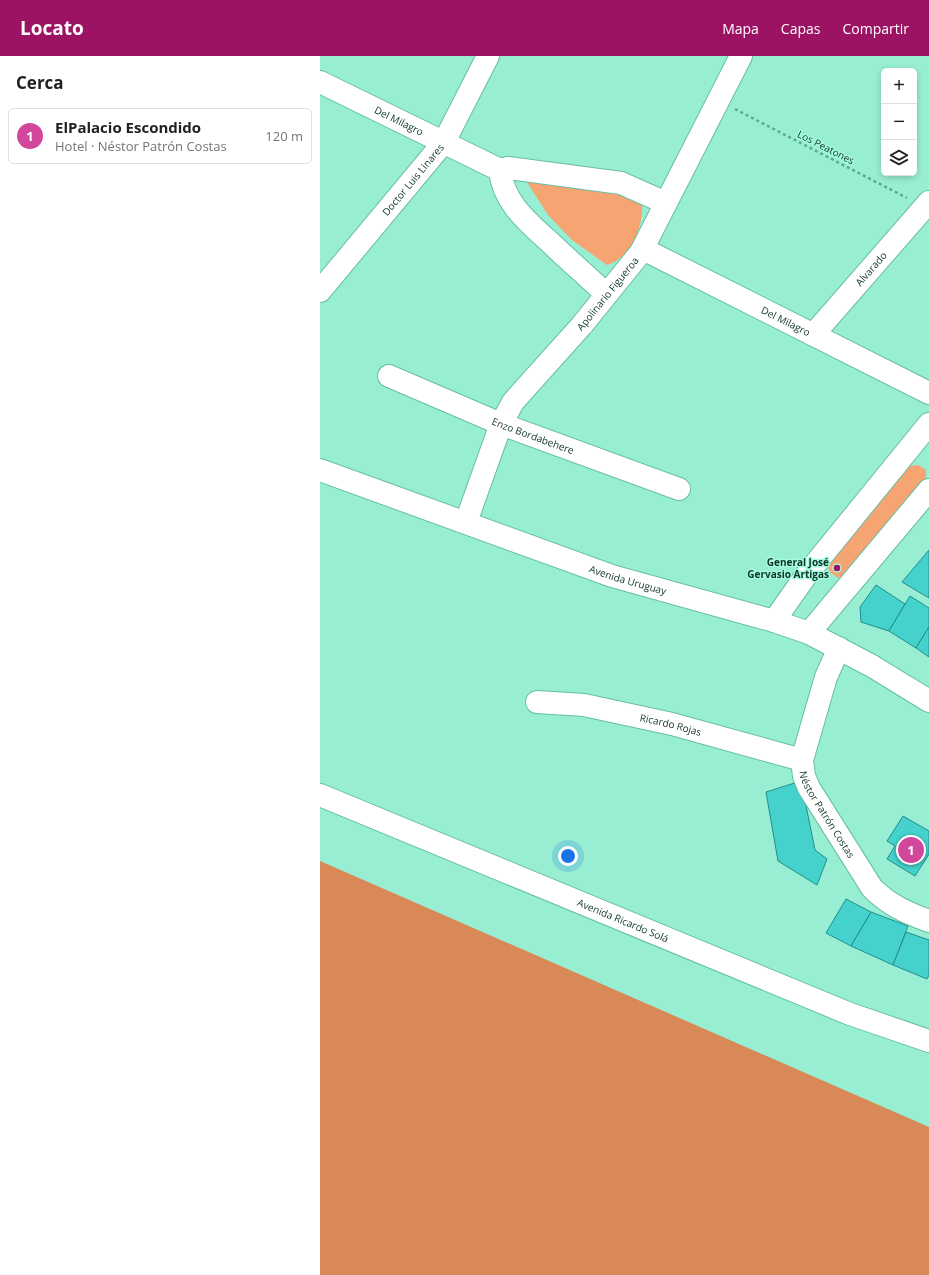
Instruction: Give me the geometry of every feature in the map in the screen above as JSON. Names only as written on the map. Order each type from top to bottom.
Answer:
[{"type":"street","name":"Doctor Luis Linares","points":[[320,291],[444,142],[488,56]]},
{"type":"street","name":"Apolinario Figueroa","points":[[466,522],[501,424],[513,402],[582,325],[642,249],[742,56]]},
{"type":"street","name":"Del Milagro","points":[[320,82],[500,170],[508,168],[621,183],[666,203]]},
{"type":"street","points":[[500,170],[501,180],[514,206],[526,221],[606,294]]},
{"type":"street","name":"Alvarado","points":[[813,335],[927,205]]},
{"type":"street","name":"Del Milagro","points":[[642,249],[929,393]]},
{"type":"street","name":"Enzo Bordabehere","points":[[389,376],[501,424],[679,489]]},
{"type":"street","points":[[774,621],[807,574],[929,424]]},
{"type":"street","name":"Avenida Uruguay","points":[[320,470],[612,576],[774,621],[809,633],[839,648],[929,701]]},
{"type":"street","points":[[809,633],[929,490]]},
{"type":"street","name":"Néstor Patrón Costas","points":[[839,648],[826,678],[802,760],[804,776],[809,788],[872,888],[894,907],[929,921]]},
{"type":"street","name":"Ricardo Rojas","points":[[537,702],[584,706],[672,724],[802,760]]},
{"type":"street","name":"Avenida Ricardo Solá","points":[[320,795],[843,1011],[929,1041]]},
{"type":"path","name":"Los Peatones","points":[[719,100],[927,205]]},
{"type":"shaded area","points":[[527,182],[621,190],[642,202],[641,221],[634,240],[623,256],[607,265],[572,240],[548,215]]},
{"type":"shaded area","points":[[918,465],[926,470],[926,478],[845,576],[838,578],[830,572],[826,563],[908,466]]},
{"type":"shaded area","points":[[320,861],[929,1127],[929,1275],[320,1275]]},
{"type":"building","points":[[929,550],[929,598],[902,582]]},
{"type":"building","points":[[876,585],[905,604],[889,631],[861,622],[860,607]]},
{"type":"building","points":[[910,596],[929,608],[929,627],[916,648],[889,631]]},
{"type":"building","points":[[929,627],[929,657],[916,648]]},
{"type":"building","points":[[801,781],[815,850],[827,859],[817,885],[778,861],[766,792]]},
{"type":"building","points":[[903,816],[929,831],[929,854],[915,876],[887,859],[895,846],[887,841]]},
{"type":"building","points":[[846,899],[871,912],[851,946],[826,933]]},
{"type":"building","points":[[871,912],[908,926],[893,965],[851,946]]},
{"type":"building","points":[[906,932],[929,940],[929,975],[927,979],[893,965]]},
{"type":"place","name":"General José Gervasio Artigas","points":[[837,568]]},
{"type":"place","name":"ElPalacio Escondido","points":[[911,850]]}]
